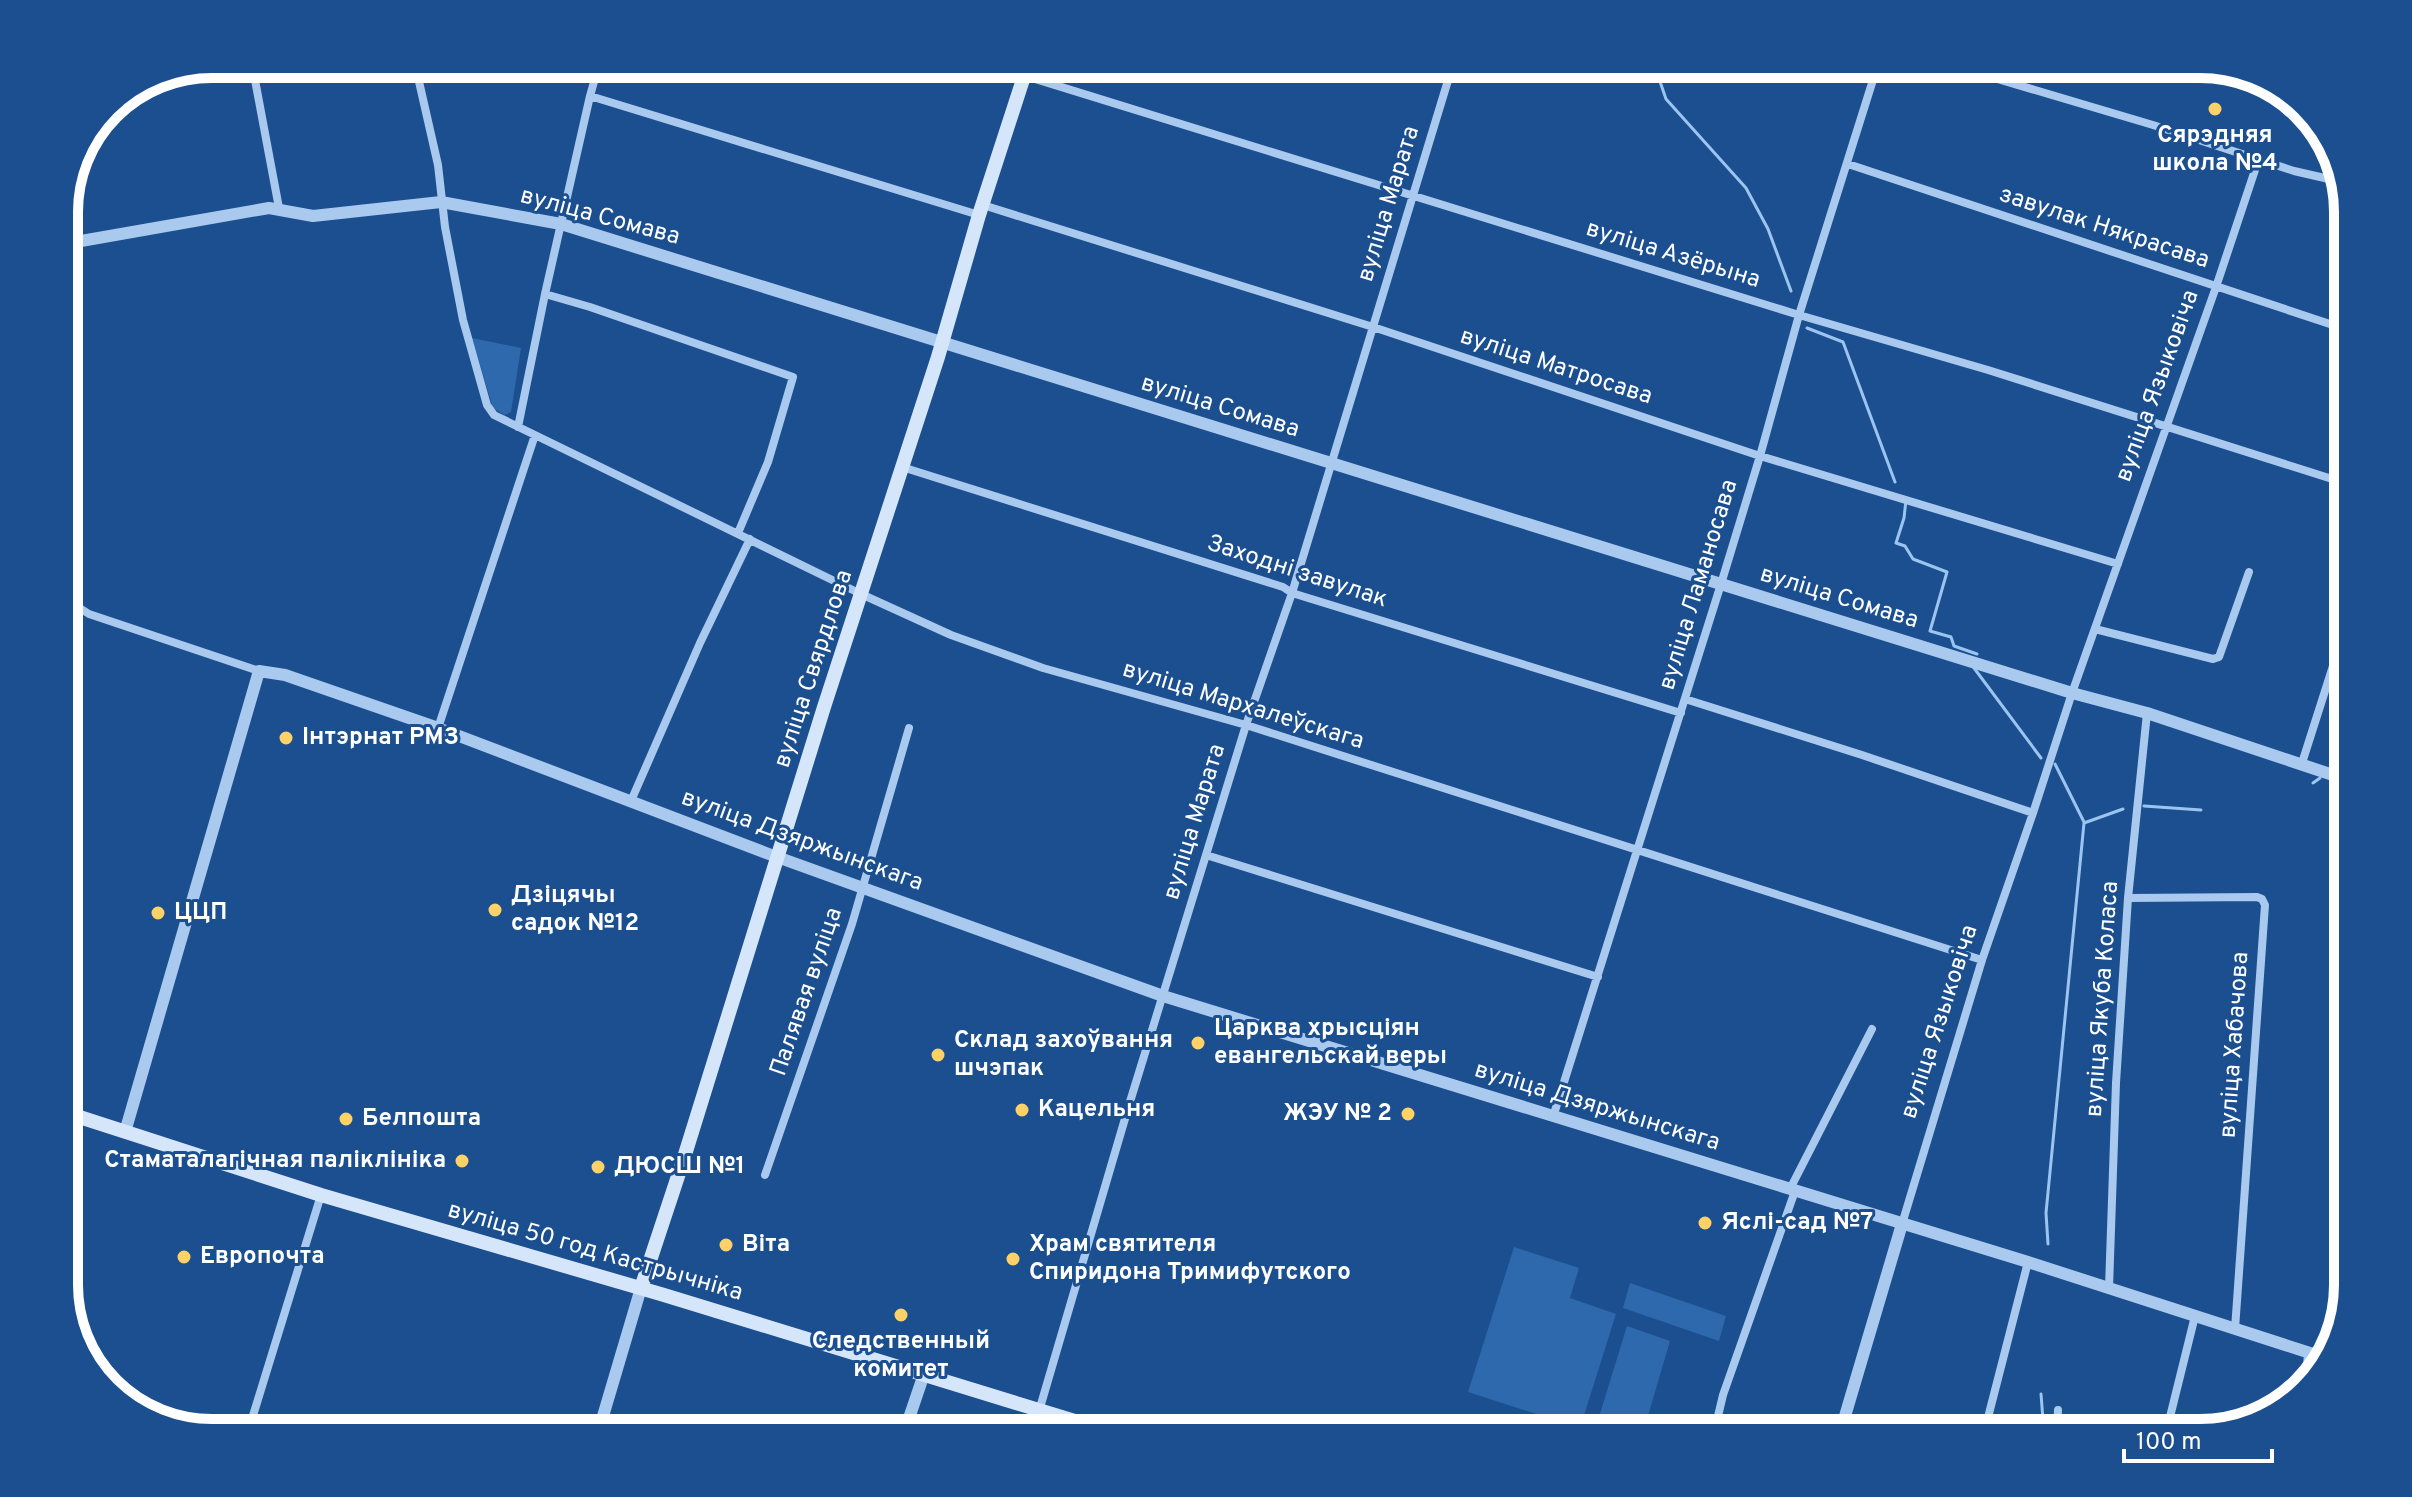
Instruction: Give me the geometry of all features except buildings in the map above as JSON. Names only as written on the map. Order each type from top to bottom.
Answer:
[{"type":"main road","name":"вуліца Свярдлова","points":[[641,1288],[1023,78]]},
{"type":"main road","name":"вуліца 50 год Кастрычніка","points":[[78,1117],[321,1195],[641,1288],[1066,1419]]},
{"type":"street","points":[[255,78],[279,208]]},
{"type":"street","name":"вуліца Мархалеўскага","points":[[418,78],[438,165],[441,202],[463,320],[487,405],[494,415],[951,635],[1043,668],[1246,725],[1982,960]]},
{"type":"street","points":[[518,427],[595,78]]},
{"type":"street","name":"вуліца Азёрына","points":[[1051,78],[1411,195],[1988,370],[2334,480]]},
{"type":"street","name":"вуліца Марата","points":[[1039,1411],[1206,855],[1246,725],[1292,593],[1449,78]]},
{"type":"street","name":"вуліца Ламаносава","points":[[1553,1117],[1721,584],[1799,315],[1874,78]]},
{"type":"street","points":[[1993,78],[2294,171],[2329,179]]},
{"type":"street","name":"вуліца Матросава","points":[[590,96],[1373,327],[1760,456],[2118,564]]},
{"type":"street","name":"вуліца Языковіча","points":[[1844,1419],[1982,960],[2259,158]]},
{"type":"street","name":"завулак Някрасава","points":[[1848,164],[2334,325]]},
{"type":"street","name":"вуліца Сомава","points":[[78,241],[258,209],[279,208],[313,216],[441,202],[561,224],[2072,693],[2147,713],[2334,775]]},
{"type":"street","points":[[545,294],[793,377],[768,462],[738,533]]},
{"type":"street","points":[[438,728],[535,435]]},
{"type":"street","name":"Заходні завулак","points":[[902,467],[1283,587],[1292,593],[1681,713]]},
{"type":"street","points":[[631,801],[700,643],[750,539]]},
{"type":"street","points":[[2095,629],[2213,659],[2219,657],[2249,572]]},
{"type":"street","points":[[78,607],[89,614],[259,671],[125,1132]]},
{"type":"street","points":[[2302,763],[2334,663]]},
{"type":"street","name":"вуліца Дзяржынскага","points":[[259,671],[285,675],[438,728],[863,889],[1163,996],[2028,1262],[2315,1354]]},
{"type":"street","points":[[1685,699],[2033,813]]},
{"type":"street","name":"вуліца Якуба Коласа","points":[[2109,1288],[2116,1083],[2128,898],[2147,713]]},
{"type":"street","name":"Палявая вуліца","points":[[765,1175],[863,889],[909,728]]},
{"type":"street","points":[[1206,855],[1598,977]]},
{"type":"street","name":"вуліца Хабачова","points":[[2128,898],[2257,897],[2265,905],[2235,1329]]},
{"type":"street","points":[[1717,1419],[1792,1190],[1872,1029]]},
{"type":"street","points":[[252,1419],[321,1195]]},
{"type":"street","points":[[1988,1419],[2028,1262]]},
{"type":"street","points":[[602,1419],[641,1288]]},
{"type":"street","points":[[2169,1419],[2195,1316]]},
{"type":"street","points":[[2309,1362],[2310,1353]]},
{"type":"street","points":[[909,1419],[924,1374]]},
{"type":"street","points":[[2058,1410],[2058,1419]]},
{"type":"shaded area","points":[[472,338],[521,348],[511,412],[505,415],[493,408]]},
{"type":"shaded area","points":[[1514,1247],[1579,1268],[1570,1298],[1616,1314],[1583,1419],[1552,1419],[1468,1392]]},
{"type":"shaded area","points":[[1630,1283],[1726,1316],[1719,1341],[1623,1308]]},
{"type":"shaded area","points":[[1627,1326],[1670,1341],[1647,1419],[1598,1419]]},
{"type":"waterway","points":[[1659,78],[1666,99],[1746,188],[1768,229],[1791,291]]},
{"type":"waterway","points":[[1807,328],[1843,342],[1895,482]]},
{"type":"waterway","points":[[1906,500],[1896,543],[1905,546],[1913,559],[1947,572],[1930,631],[1951,637],[1954,646],[1977,654]]},
{"type":"waterway","points":[[1974,668],[2041,758]]},
{"type":"waterway","points":[[2055,764],[2084,822]]},
{"type":"waterway","points":[[2313,783],[2320,778]]},
{"type":"waterway","points":[[2144,806],[2201,810]]},
{"type":"waterway","points":[[2048,1244],[2046,1213],[2084,823],[2123,809]]},
{"type":"waterway","points":[[2041,1394],[2043,1419]]},
{"type":"place","name":"Сярэдняя школа №4","points":[[2215,109]]},
{"type":"place","name":"Інтэрнат РМЗ","points":[[286,738]]},
{"type":"place","name":"Дзіцячы садок №12","points":[[495,910]]},
{"type":"place","name":"ЦЦП","points":[[158,913]]},
{"type":"place","name":"Царква хрысціян евангельскай веры","points":[[1198,1043]]},
{"type":"place","name":"Склад захоўвання шчэпак","points":[[938,1055]]},
{"type":"place","name":"Кацельня","points":[[1022,1110]]},
{"type":"place","name":"ЖЭУ № 2","points":[[1408,1114]]},
{"type":"place","name":"Белпошта","points":[[346,1119]]},
{"type":"place","name":"Стаматалагічная паліклініка","points":[[462,1161]]},
{"type":"place","name":"ДЮСШ №1","points":[[598,1167]]},
{"type":"place","name":"Яслі-сад №7","points":[[1705,1223]]},
{"type":"place","name":"Віта","points":[[726,1245]]},
{"type":"place","name":"Европочта","points":[[184,1257]]},
{"type":"place","name":"Храм святителя Спиридона Тримифутского","points":[[1013,1259]]},
{"type":"place","name":"Следственный комитет","points":[[901,1315]]}]
